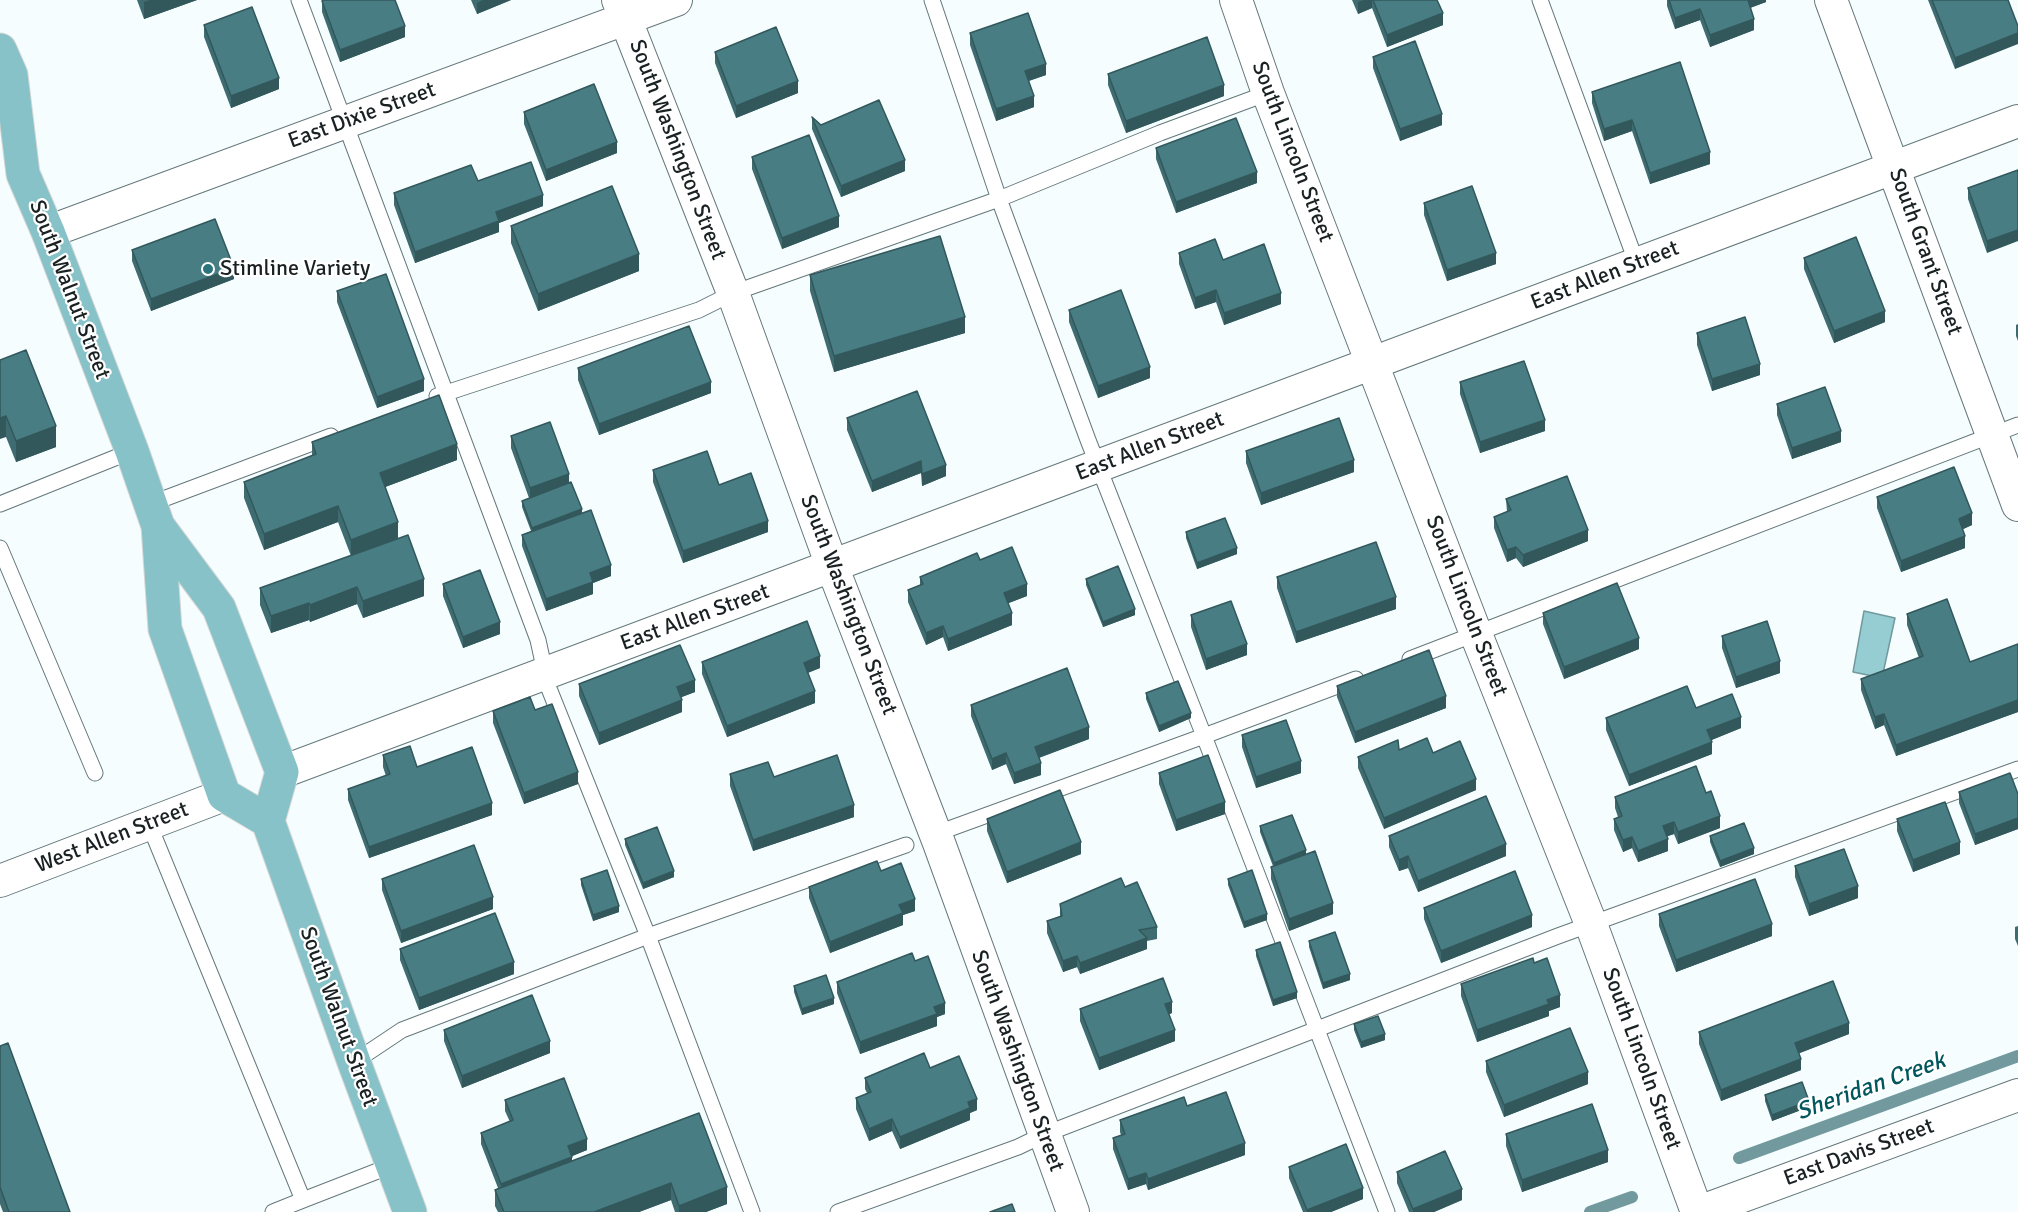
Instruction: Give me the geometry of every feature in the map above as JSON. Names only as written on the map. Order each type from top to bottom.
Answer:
[{"type":"main road","name":"South Walnut Street","points":[[0,50],[11,75],[23,174],[48,232],[132,451],[154,515],[165,629],[224,795]]},
{"type":"main road","points":[[0,132],[23,174]]},
{"type":"main road","name":"South Walnut Street","points":[[154,515],[219,608],[282,772]]},
{"type":"main road","points":[[224,795],[268,821],[282,772]]},
{"type":"main road","name":"South Walnut Street","points":[[268,821],[410,1212]]},
{"type":"street","name":"East Dixie Street","points":[[48,232],[345,123],[622,9],[676,0]]},
{"type":"street","name":"South Lincoln Street","points":[[1236,0],[1268,93],[1374,363],[1476,634],[1592,924],[1698,1212]]},
{"type":"street","name":"South Grant Street","points":[[1831,0],[1894,168],[2005,429],[2018,505]]},
{"type":"street","name":"South Washington Street","points":[[622,9],[733,293],[832,566],[935,834],[1073,1212]]},
{"type":"street","name":"East Allen Street","points":[[282,772],[2018,121]]},
{"type":"street","name":"West Allen Street","points":[[0,881],[224,795]]},
{"type":"street","name":"East Davis Street","points":[[1698,1212],[2018,1095]]},
{"type":"lane","points":[[299,0],[538,640],[548,686],[648,936],[752,1212]]},
{"type":"lane","points":[[932,0],[999,199],[1098,466],[1387,1212]]},
{"type":"lane","points":[[1540,0],[1637,264]]},
{"type":"lane","points":[[424,401],[699,310],[733,293],[999,199],[1160,133],[1268,93]]},
{"type":"lane","points":[[1395,664],[2005,429]]},
{"type":"lane","points":[[154,515],[346,431]]},
{"type":"lane","points":[[0,504],[132,451]]},
{"type":"lane","points":[[0,548],[95,772]]},
{"type":"lane","points":[[935,834],[1373,673]]},
{"type":"lane","points":[[838,1212],[1018,1147],[1043,1135],[1592,924],[2018,769]]},
{"type":"lane","points":[[149,824],[303,1200]]},
{"type":"lane","points":[[354,1062],[402,1030],[648,936],[906,845]]},
{"type":"lane","points":[[273,1212],[393,1165]]},
{"type":"water","points":[[1864,611],[1895,618],[1882,678],[1853,672]]},
{"type":"building","points":[[395,0],[405,26],[340,50],[322,1]]},
{"type":"building","points":[[1373,0],[1437,0],[1443,13],[1387,35]]},
{"type":"building","points":[[1669,0],[1748,0],[1754,19],[1710,35],[1700,9],[1675,18]]},
{"type":"building","points":[[1932,0],[2008,0],[2018,26],[2018,33],[1955,58]]},
{"type":"building","points":[[252,7],[279,78],[231,96],[204,25]]},
{"type":"building","points":[[1028,13],[1046,64],[1025,71],[1034,96],[996,109],[970,33]]},
{"type":"building","points":[[776,27],[798,81],[736,106],[715,52]]},
{"type":"building","points":[[1207,37],[1224,85],[1126,121],[1108,74]]},
{"type":"building","points":[[1415,41],[1442,114],[1400,129],[1373,57]]},
{"type":"building","points":[[1680,62],[1710,152],[1650,173],[1632,120],[1604,129],[1592,92]]},
{"type":"building","points":[[594,84],[617,142],[546,170],[524,112]]},
{"type":"building","points":[[879,100],[905,160],[841,186],[812,117],[821,125]]},
{"type":"building","points":[[1236,118],[1257,172],[1176,202],[1156,148]]},
{"type":"building","points":[[809,135],[839,216],[782,238],[752,157]]},
{"type":"building","points":[[531,162],[543,195],[496,212],[499,221],[415,252],[394,193],[471,165],[478,181]]},
{"type":"building","points":[[2018,170],[2018,230],[1987,241],[1968,188]]},
{"type":"building","points":[[612,186],[639,254],[538,294],[511,226]]},
{"type":"building","points":[[1472,186],[1496,253],[1447,270],[1424,203]]},
{"type":"building","points":[[215,219],[234,268],[151,299],[132,250]]},
{"type":"building","points":[[940,236],[965,317],[834,356],[810,275]]},
{"type":"building","points":[[1856,237],[1885,311],[1834,331],[1804,258]]},
{"type":"building","points":[[1215,239],[1223,260],[1264,244],[1281,293],[1224,313],[1216,290],[1195,298],[1179,253]]},
{"type":"building","points":[[386,274],[424,379],[377,397],[337,291]]},
{"type":"building","points":[[1121,290],[1150,367],[1098,386],[1069,310]]},
{"type":"building","points":[[1745,317],[1760,364],[1712,379],[1697,333]]},
{"type":"building","points":[[689,326],[711,382],[599,424],[578,368]]},
{"type":"building","points":[[26,350],[56,426],[16,441],[6,416],[0,418],[0,360]]},
{"type":"building","points":[[1524,361],[1545,420],[1480,442],[1460,382]]},
{"type":"building","points":[[1825,387],[1841,431],[1792,448],[1777,404]]},
{"type":"building","points":[[917,391],[946,465],[922,474],[921,461],[872,481],[847,418]]},
{"type":"building","points":[[439,395],[457,444],[380,473],[398,522],[351,540],[338,506],[264,534],[244,482],[316,454],[312,442]]},
{"type":"building","points":[[1339,418],[1354,460],[1261,493],[1246,451]]},
{"type":"building","points":[[550,422],[569,474],[530,488],[511,436]]},
{"type":"building","points":[[707,451],[719,485],[751,473],[768,521],[683,551],[653,470]]},
{"type":"building","points":[[1954,467],[1972,513],[1959,519],[1965,536],[1901,561],[1877,497]]},
{"type":"building","points":[[1567,476],[1588,530],[1523,555],[1516,547],[1507,550],[1494,517],[1511,510],[1506,499]]},
{"type":"building","points":[[571,482],[582,509],[532,528],[522,501]]},
{"type":"building","points":[[591,510],[611,565],[590,573],[593,582],[546,599],[522,535]]},
{"type":"building","points":[[1225,518],[1237,548],[1197,563],[1186,532]]},
{"type":"building","points":[[408,535],[424,579],[363,601],[357,587],[310,605],[309,603],[271,616],[260,588]]},
{"type":"building","points":[[1376,542],[1396,597],[1296,632],[1277,577]]},
{"type":"building","points":[[1012,547],[1027,584],[1004,593],[1012,613],[948,639],[943,626],[926,633],[908,590],[923,584],[920,577],[977,553],[980,560]]},
{"type":"building","points":[[1118,566],[1135,609],[1103,622],[1086,579]]},
{"type":"building","points":[[480,570],[500,622],[463,637],[443,584]]},
{"type":"building","points":[[1617,583],[1639,638],[1564,667],[1543,613]]},
{"type":"building","points":[[1947,599],[1970,662],[2018,644],[2018,700],[1896,745],[1884,714],[1875,717],[1861,679],[1923,656],[1907,614]]},
{"type":"building","points":[[1231,601],[1247,644],[1206,659],[1191,615]]},
{"type":"building","points":[[807,621],[820,656],[804,663],[815,691],[727,726],[702,662]]},
{"type":"building","points":[[1767,621],[1780,661],[1736,677],[1722,636]]},
{"type":"building","points":[[680,645],[695,680],[677,687],[682,700],[599,733],[579,684]]},
{"type":"building","points":[[1429,650],[1446,696],[1355,732],[1337,686]]},
{"type":"building","points":[[1067,668],[1089,727],[1035,747],[1041,763],[1014,773],[1006,753],[992,759],[971,705]]},
{"type":"building","points":[[1178,681],[1191,713],[1159,726],[1146,693]]},
{"type":"building","points":[[1687,686],[1696,708],[1732,694],[1741,717],[1707,730],[1712,742],[1629,775],[1606,718]]},
{"type":"building","points":[[530,697],[535,710],[552,704],[578,772],[524,793],[493,711]]},
{"type":"building","points":[[1286,720],[1301,761],[1256,777],[1242,735]]},
{"type":"building","points":[[1427,738],[1433,753],[1460,741],[1476,779],[1384,818],[1358,757],[1398,740],[1399,750]]},
{"type":"building","points":[[410,746],[417,767],[472,747],[492,803],[369,847],[348,789],[390,774],[383,755]]},
{"type":"building","points":[[837,755],[854,805],[753,840],[730,774],[768,762],[774,777]]},
{"type":"building","points":[[1208,755],[1225,802],[1176,820],[1159,773]]},
{"type":"building","points":[[1696,766],[1706,793],[1711,791],[1720,816],[1678,832],[1674,822],[1663,826],[1668,839],[1638,851],[1632,837],[1623,840],[1614,819],[1622,816],[1615,797]]},
{"type":"building","points":[[2010,773],[2018,794],[2018,818],[1975,834],[1959,792]]},
{"type":"building","points":[[1060,790],[1081,842],[1007,872],[987,819]]},
{"type":"building","points":[[1486,796],[1506,844],[1418,881],[1408,856],[1399,860],[1389,836]]},
{"type":"building","points":[[1945,802],[1960,842],[1913,860],[1897,819]]},
{"type":"building","points":[[1292,815],[1306,850],[1274,863],[1260,826]]},
{"type":"building","points":[[1744,823],[1754,848],[1720,861],[1710,836]]},
{"type":"building","points":[[657,827],[674,871],[643,883],[625,839]]},
{"type":"building","points":[[474,845],[493,897],[401,931],[382,879]]},
{"type":"building","points":[[1844,849],[1858,886],[1809,904],[1795,866]]},
{"type":"building","points":[[1315,851],[1333,903],[1289,919],[1271,867]]},
{"type":"building","points":[[877,861],[881,871],[901,863],[915,899],[899,905],[903,913],[830,942],[809,887]]},
{"type":"building","points":[[607,870],[619,906],[593,915],[581,879]]},
{"type":"building","points":[[1252,870],[1267,914],[1244,922],[1228,879]]},
{"type":"building","points":[[1515,871],[1532,915],[1441,951],[1424,908]]},
{"type":"building","points":[[1121,878],[1125,887],[1137,882],[1157,927],[1139,930],[1147,938],[1080,963],[1077,956],[1063,961],[1047,921],[1062,916],[1060,904]]},
{"type":"building","points":[[1755,879],[1772,924],[1676,960],[1659,914]]},
{"type":"building","points":[[495,913],[514,962],[419,998],[400,949]]},
{"type":"building","points":[[1335,932],[1350,974],[1323,983],[1309,941]]},
{"type":"building","points":[[1280,942],[1297,992],[1273,1000],[1256,950]]},
{"type":"building","points":[[912,953],[915,961],[928,956],[945,1003],[934,1007],[937,1014],[860,1042],[837,982]]},
{"type":"building","points":[[1533,958],[1534,963],[1547,958],[1560,995],[1547,1000],[1549,1004],[1477,1030],[1461,984]]},
{"type":"building","points":[[826,975],[834,998],[802,1009],[794,986]]},
{"type":"building","points":[[1163,978],[1172,1002],[1165,1004],[1175,1030],[1099,1058],[1080,1009]]},
{"type":"building","points":[[1833,981],[1849,1023],[1795,1043],[1801,1059],[1721,1090],[1699,1032]]},
{"type":"building","points":[[532,995],[550,1041],[462,1076],[444,1030]]},
{"type":"building","points":[[1378,1016],[1385,1034],[1361,1042],[1354,1024]]},
{"type":"building","points":[[1570,1028],[1588,1072],[1504,1105],[1486,1061]]},
{"type":"building","points":[[8,1043],[70,1212],[9,1212],[0,1187],[0,1046]]},
{"type":"building","points":[[924,1053],[930,1068],[959,1056],[977,1099],[968,1102],[970,1108],[900,1137],[892,1119],[869,1129],[856,1098],[871,1092],[865,1078]]},
{"type":"building","points":[[564,1078],[587,1139],[568,1146],[572,1157],[501,1184],[481,1133],[513,1120],[505,1100]]},
{"type":"building","points":[[1802,1082],[1809,1101],[1772,1115],[1765,1095]]},
{"type":"building","points":[[1226,1092],[1245,1143],[1148,1179],[1146,1173],[1128,1179],[1113,1138],[1125,1134],[1120,1120],[1184,1097],[1187,1106]]},
{"type":"building","points":[[1592,1104],[1608,1150],[1522,1180],[1506,1134]]},
{"type":"building","points":[[699,1113],[727,1187],[679,1206],[671,1183],[594,1212],[504,1212],[495,1190]]},
{"type":"building","points":[[1346,1144],[1363,1188],[1307,1210],[1289,1167]]},
{"type":"building","points":[[1445,1151],[1462,1189],[1413,1209],[1397,1172]]},
{"type":"building","points":[[1012,1204],[1015,1212],[990,1212]]},
{"type":"waterway","name":"Sheridan Creek","points":[[1739,1158],[2018,1056]]},
{"type":"waterway","name":"Sheridan Creek","points":[[1590,1212],[1632,1197]]},
{"type":"place","name":"Stimline Variety","points":[[208,269]]}]
